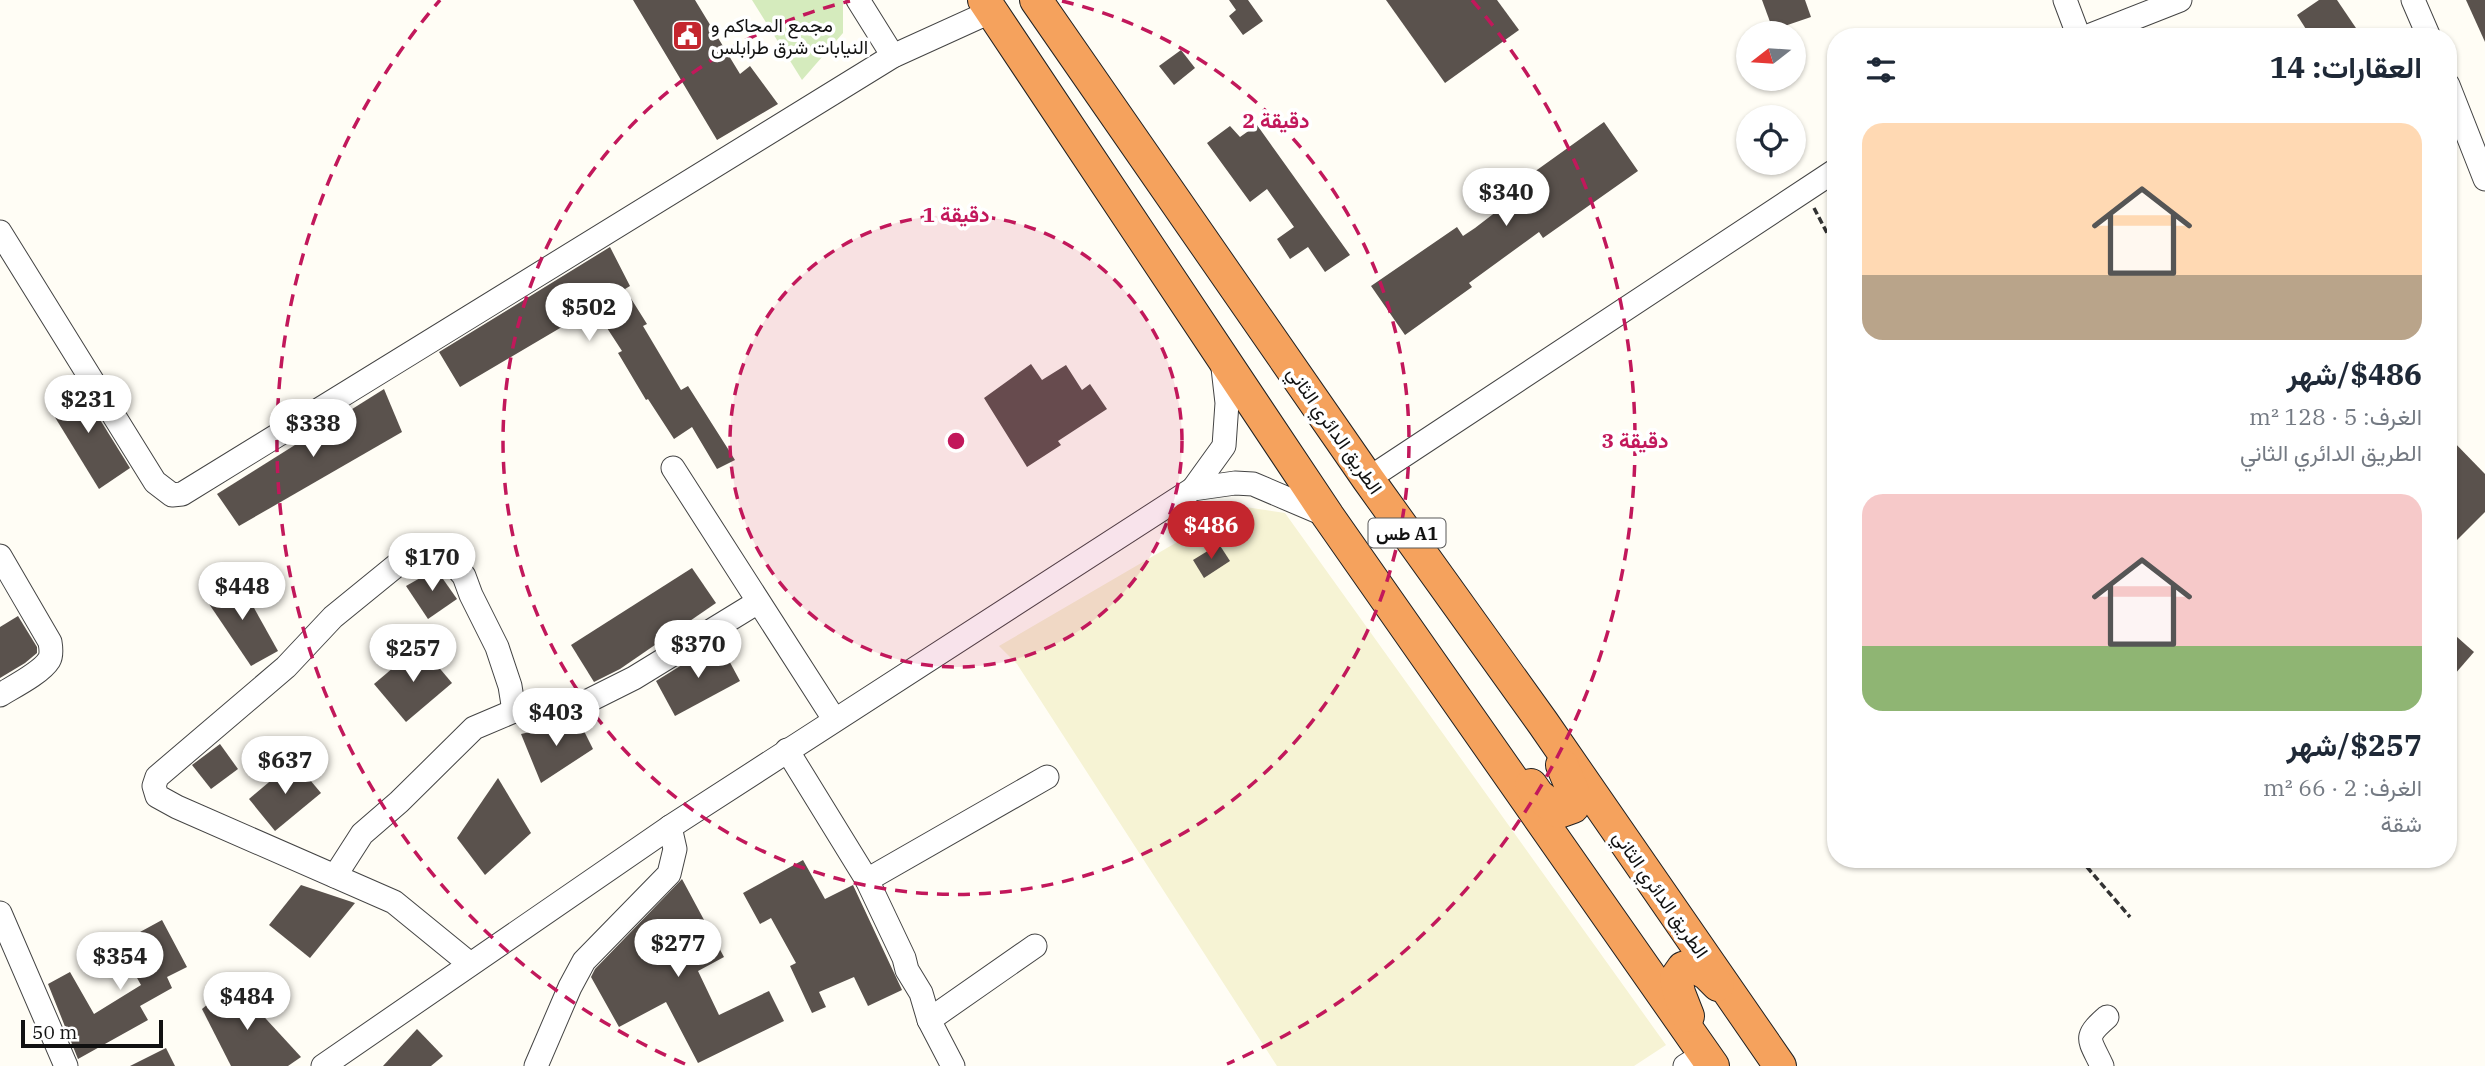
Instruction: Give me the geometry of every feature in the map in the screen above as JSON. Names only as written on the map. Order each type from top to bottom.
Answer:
[{"type":"highway","name":"الطريق الدائري الثاني","points":[[1036,0],[1780,1066]]},
{"type":"highway","name":"طس A1","points":[[988,6],[1328,516],[1701,1062]]},
{"type":"highway","points":[[1328,516],[1399,604],[1538,795],[1559,812],[1573,807],[1573,791],[1543,723]]},
{"type":"highway","points":[[1701,1062],[1676,978],[1683,968],[1692,965],[1707,974],[1737,1004]]},
{"type":"street","points":[[858,0],[893,56]]},
{"type":"street","points":[[2065,0],[2076,28]]},
{"type":"street","points":[[2110,28],[2180,0]]},
{"type":"street","points":[[2413,0],[2425,28]]},
{"type":"street","points":[[0,232],[155,482],[173,495],[182,494],[893,56],[988,6]]},
{"type":"street","points":[[2457,108],[2485,179]]},
{"type":"street","points":[[1368,478],[1827,175]]},
{"type":"street","points":[[323,1066],[670,827],[1192,489],[1224,446],[1227,403],[1222,359]]},
{"type":"street","points":[[673,468],[834,719]]},
{"type":"street","points":[[1192,489],[1235,483],[1253,484],[1328,516]]},
{"type":"street","points":[[470,964],[394,902],[167,801],[157,796],[154,786],[157,777],[286,667],[333,617],[403,560],[419,551],[438,554],[452,562],[464,576],[497,647],[510,686],[514,711]]},
{"type":"street","points":[[0,556],[50,642],[51,652],[49,660],[41,668],[0,695]]},
{"type":"street","points":[[335,876],[362,834],[399,802],[474,728],[514,711],[541,716],[574,708],[634,678],[758,602]]},
{"type":"street","points":[[786,750],[867,880],[904,958],[907,970],[921,992],[929,1020],[953,1066]]},
{"type":"street","points":[[867,880],[1047,777]]},
{"type":"street","points":[[540,1064],[570,987],[584,961],[669,874],[675,849],[670,827]]},
{"type":"street","points":[[0,913],[66,1066]]},
{"type":"street","points":[[929,1020],[1035,946]]},
{"type":"street","points":[[2102,1066],[2090,1037],[2091,1031],[2107,1017]]},
{"type":"path","points":[[1804,189],[1827,233]]},
{"type":"path","points":[[2088,868],[2130,916]]},
{"type":"shaded area","points":[[1239,506],[1285,513],[1666,1045],[1634,1066],[1277,1066],[1017,664],[999,646]]},
{"type":"green space","points":[[752,0],[843,0],[843,33],[802,80]]},
{"type":"building","points":[[633,0],[695,0],[740,74],[750,66],[778,104],[717,140]]},
{"type":"building","points":[[1229,0],[1248,0],[1263,21],[1243,35],[1229,16],[1236,10]]},
{"type":"building","points":[[1386,0],[1497,0],[1519,30],[1445,83]]},
{"type":"building","points":[[1762,0],[1805,0],[1811,17],[1799,21],[1770,21]]},
{"type":"building","points":[[2319,0],[2337,0],[2356,28],[2305,28],[2297,15]]},
{"type":"building","points":[[2466,0],[2485,0],[2485,42]]},
{"type":"building","points":[[1181,50],[1195,68],[1174,85],[1159,66]]},
{"type":"building","points":[[1604,122],[1638,171],[1543,238],[1539,232],[1469,283],[1472,287],[1405,335],[1371,286],[1457,227],[1463,236],[1475,228],[1514,198],[1509,190]]},
{"type":"building","points":[[1257,125],[1350,255],[1325,272],[1308,247],[1290,259],[1277,239],[1294,227],[1267,189],[1250,202],[1207,143],[1230,126],[1240,137]]},
{"type":"building","points":[[610,247],[630,286],[625,289],[647,324],[643,326],[681,390],[688,386],[735,460],[717,469],[692,427],[674,439],[648,399],[646,400],[618,353],[622,351],[594,308],[460,387],[439,352]]},
{"type":"building","points":[[1031,364],[1042,380],[1066,365],[1082,390],[1090,384],[1107,409],[1058,441],[1061,445],[1027,467],[984,398]]},
{"type":"building","points":[[76,381],[130,468],[99,489],[45,401]]},
{"type":"building","points":[[384,389],[402,432],[239,526],[217,494]]},
{"type":"building","points":[[2457,445],[2485,474],[2485,512],[2457,540]]},
{"type":"building","points":[[1219,544],[1230,561],[1204,578],[1193,560]]},
{"type":"building","points":[[692,568],[716,603],[620,669],[594,682],[571,645]]},
{"type":"building","points":[[436,569],[457,599],[428,619],[406,586]]},
{"type":"building","points":[[239,581],[278,651],[251,666],[203,595]]},
{"type":"building","points":[[18,616],[37,647],[37,653],[0,678],[0,627]]},
{"type":"building","points":[[2457,637],[2474,652],[2457,672]]},
{"type":"building","points":[[719,642],[740,681],[675,716],[656,681]]},
{"type":"building","points":[[420,645],[452,683],[406,722],[374,684]]},
{"type":"building","points":[[579,721],[593,749],[541,783],[521,734]]},
{"type":"building","points":[[220,744],[238,769],[211,789],[192,765]]},
{"type":"building","points":[[294,761],[321,793],[275,831],[249,799]]},
{"type":"building","points":[[498,778],[531,833],[485,875],[457,838]]},
{"type":"building","points":[[803,860],[825,899],[853,885],[902,990],[868,1006],[854,977],[819,992],[826,1007],[812,1013],[790,966],[796,963],[771,918],[760,924],[743,893]]},
{"type":"building","points":[[682,879],[724,957],[698,971],[719,1015],[769,991],[784,1021],[698,1063],[666,1002],[619,1027],[591,977],[595,969]]},
{"type":"building","points":[[301,885],[355,903],[310,958],[269,925]]},
{"type":"building","points":[[162,920],[187,967],[167,977],[172,988],[140,1006],[148,1020],[78,1059],[48,984],[70,972],[94,1014],[141,985],[118,944]]},
{"type":"building","points":[[233,983],[301,1057],[288,1066],[231,1066],[202,1009]]},
{"type":"building","points":[[417,1029],[443,1056],[431,1066],[383,1066]]},
{"type":"building","points":[[166,1048],[175,1066],[130,1066]]},
{"type":"place","name":"مجمع المحاكم و النيابات شرق طرابلس","points":[[688,36]]}]
